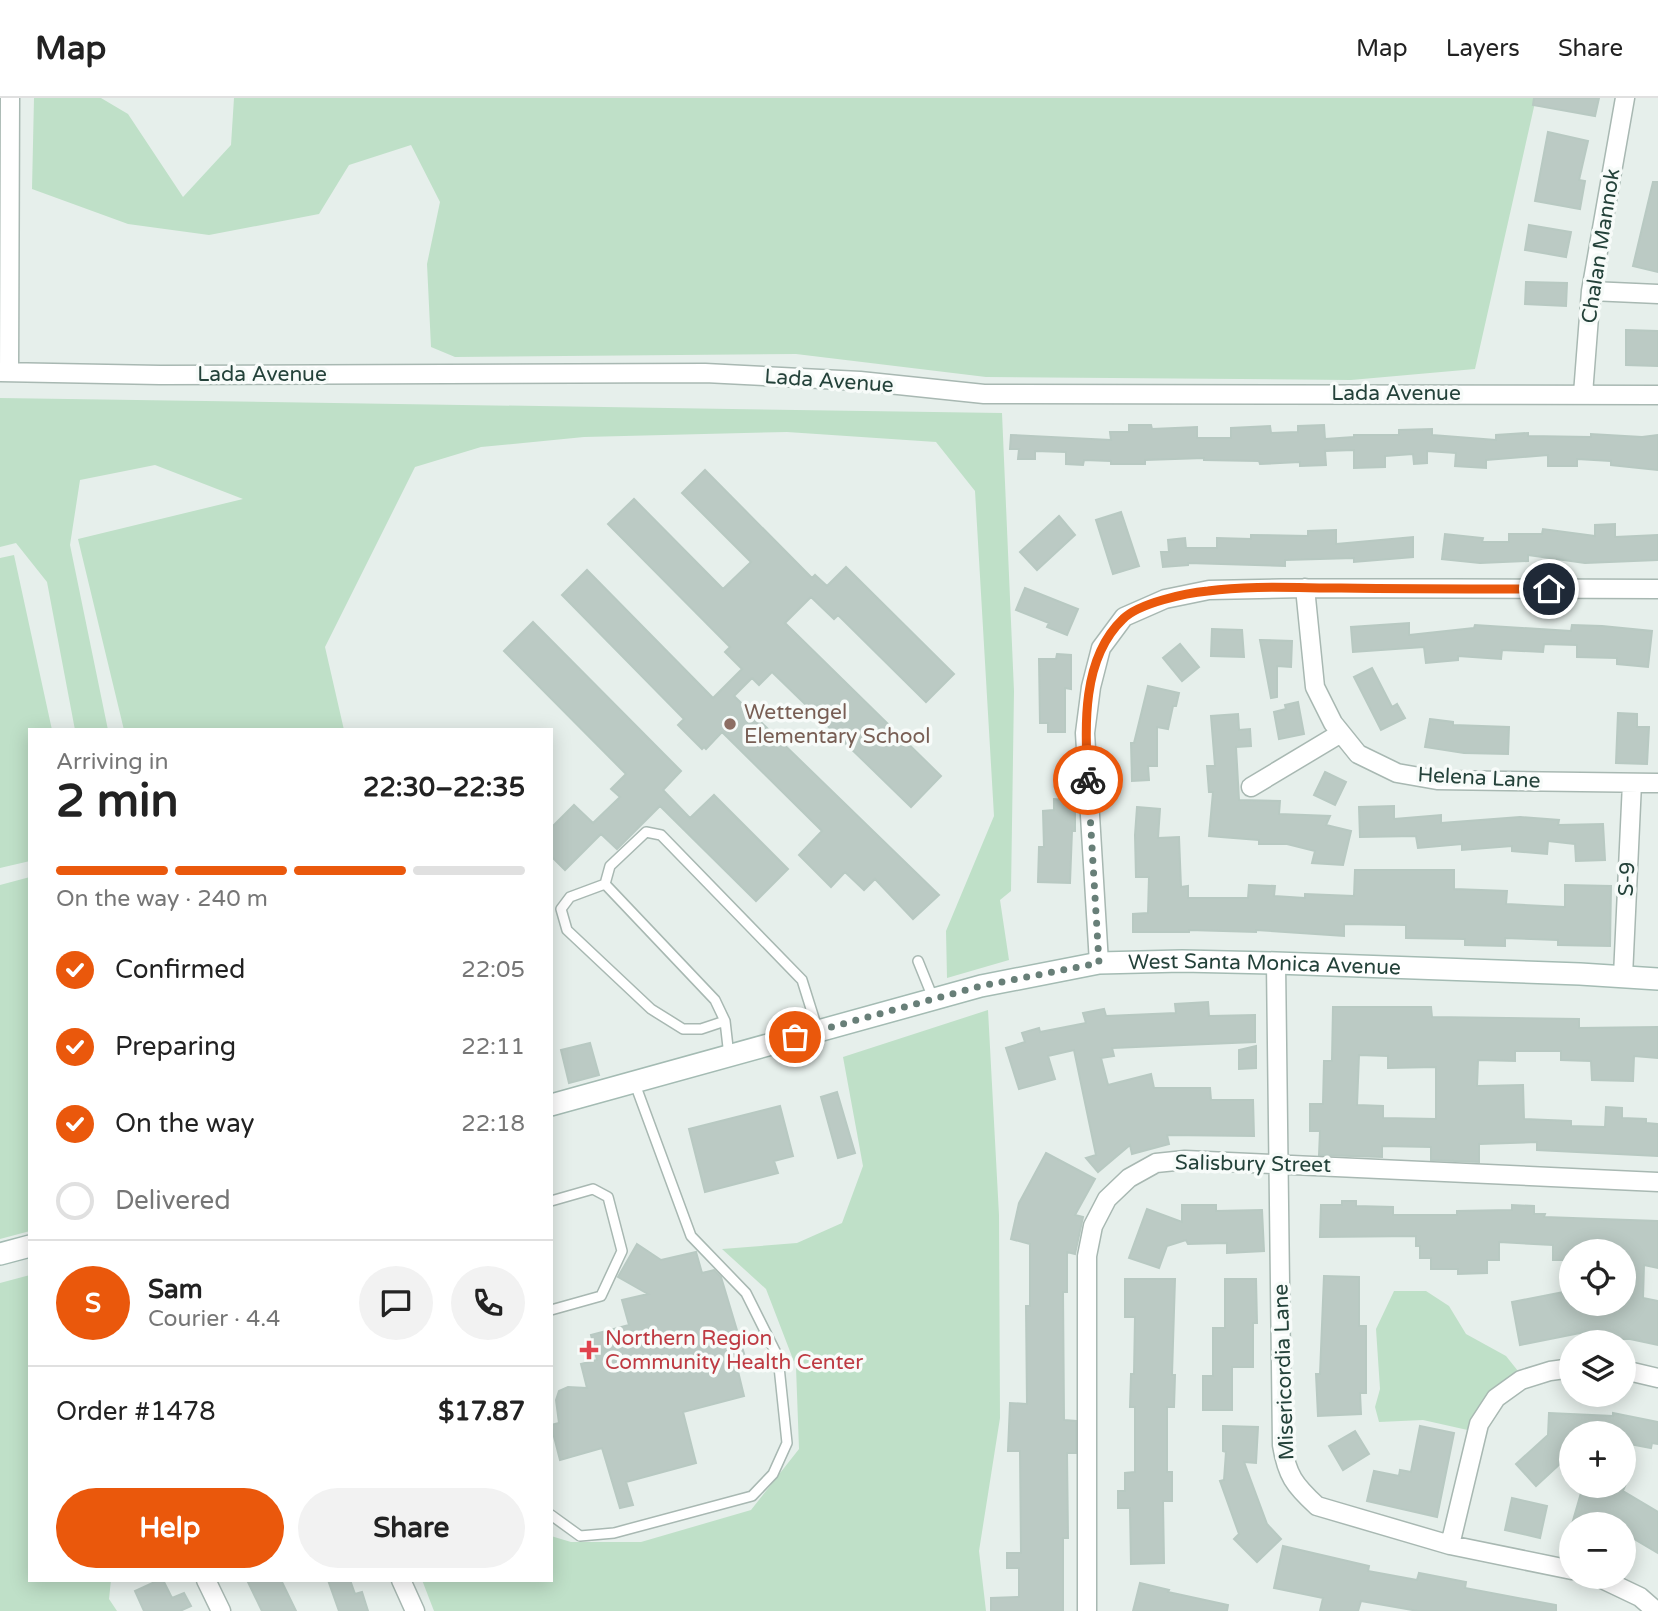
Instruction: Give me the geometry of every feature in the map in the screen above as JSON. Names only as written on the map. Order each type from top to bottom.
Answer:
[{"type":"main road","name":"West Santa Monica Avenue","points":[[553,1104],[933,998],[1021,977],[1099,963],[1276,963],[1658,979]]},
{"type":"main road","points":[[0,1254],[28,1247]]},
{"type":"street","points":[[4,372],[10,98]]},
{"type":"street","name":"Chalan Mannok","points":[[1583,394],[1591,291],[1625,98]]},
{"type":"street","points":[[1591,291],[1658,294]]},
{"type":"street","name":"Lada Avenue","points":[[4,372],[160,375],[705,373],[860,381],[984,394],[1658,395]]},
{"type":"street","name":"Helena Lane","points":[[1305,588],[1315,687],[1333,723],[1358,754],[1397,773],[1437,780],[1658,783]]},
{"type":"street","points":[[1099,963],[1085,733],[1091,687],[1101,648],[1124,617],[1164,598],[1209,590],[1658,589]]},
{"type":"street","points":[[1251,787],[1341,733]]},
{"type":"street","name":"S-9","points":[[1623,976],[1632,783]]},
{"type":"street","name":"Misericordia Lane","points":[[1276,963],[1282,1445],[1286,1469],[1303,1494],[1317,1506],[1450,1545],[1559,1567]]},
{"type":"street","name":"Salisbury Street","points":[[1087,1611],[1087,1256],[1093,1226],[1107,1199],[1129,1178],[1156,1163],[1185,1160],[1658,1182]]},
{"type":"street","points":[[1450,1545],[1479,1424],[1496,1398],[1521,1380],[1559,1370]]},
{"type":"street","points":[[1636,1373],[1658,1378]]},
{"type":"street","points":[[207,1582],[221,1611]]},
{"type":"street","points":[[402,1582],[415,1611]]},
{"type":"street","points":[[1623,1589],[1640,1597],[1656,1611]]},
{"type":"lane","points":[[605,884],[610,866],[646,832],[661,835],[802,980],[818,1031]]},
{"type":"lane","points":[[605,884],[715,1000],[725,1021],[729,1056]]},
{"type":"lane","points":[[605,884],[570,897],[561,909],[567,930],[651,1009],[683,1029],[701,1029],[725,1021]]},
{"type":"lane","points":[[918,961],[933,998]]},
{"type":"lane","points":[[553,1516],[580,1536],[602,1534],[752,1496],[772,1474],[787,1443],[778,1357],[746,1293],[691,1236],[634,1082]]},
{"type":"lane","points":[[553,1200],[593,1189],[608,1197],[622,1251],[601,1296],[553,1309]]},
{"type":"green space","points":[[34,98],[101,98],[128,114],[183,197],[231,145],[234,98],[1536,98],[1475,369],[1351,380],[986,377],[796,354],[455,357],[431,347],[427,264],[440,202],[411,145],[349,165],[319,214],[209,235],[128,224],[32,189]]},
{"type":"green space","points":[[0,398],[1002,413],[1014,691],[1011,891],[1000,900],[1009,960],[947,978],[946,931],[994,816],[975,491],[936,442],[787,432],[584,437],[481,447],[415,467],[325,647],[344,728],[124,728],[78,539],[243,499],[155,465],[80,480],[70,545],[108,728],[75,728],[47,582],[16,543],[0,547]]},
{"type":"green space","points":[[14,555],[52,728],[28,728],[28,861],[0,868],[0,558]]},
{"type":"green space","points":[[28,878],[28,1232],[0,1239],[0,885]]},
{"type":"green space","points":[[988,1010],[999,1215],[1000,1418],[979,1551],[986,1611],[434,1611],[423,1582],[553,1582],[553,1537],[571,1542],[641,1542],[751,1510],[799,1449],[796,1367],[766,1289],[722,1249],[797,1243],[842,1223],[863,1166],[843,1057]]},
{"type":"green space","points":[[28,1276],[28,1582],[111,1582],[109,1599],[117,1611],[0,1611],[0,1283]]},
{"type":"green space","points":[[1394,1291],[1426,1291],[1449,1306],[1466,1334],[1506,1356],[1522,1376],[1472,1431],[1423,1420],[1379,1422],[1375,1407],[1380,1389],[1376,1329]]},
{"type":"building","points":[[1534,98],[1599,98],[1595,116],[1533,105]]},
{"type":"building","points":[[1548,132],[1588,141],[1579,180],[1585,181],[1580,209],[1535,201]]},
{"type":"building","points":[[1653,182],[1658,182],[1658,272],[1633,266]]},
{"type":"building","points":[[1529,225],[1571,232],[1566,257],[1525,250]]},
{"type":"building","points":[[1526,282],[1567,283],[1566,306],[1525,304]]},
{"type":"building","points":[[1626,330],[1658,331],[1658,366],[1626,365]]},
{"type":"building","points":[[1129,425],[1151,425],[1152,429],[1197,427],[1197,438],[1231,438],[1231,428],[1270,426],[1271,433],[1298,432],[1298,426],[1324,425],[1325,439],[1354,435],[1399,435],[1399,430],[1432,429],[1432,435],[1496,440],[1496,435],[1528,433],[1528,436],[1591,437],[1591,434],[1642,437],[1658,435],[1658,470],[1611,465],[1611,461],[1577,459],[1577,466],[1548,466],[1548,455],[1486,460],[1486,468],[1455,466],[1456,453],[1427,451],[1427,463],[1414,464],[1413,454],[1385,456],[1385,467],[1354,468],[1354,450],[1325,451],[1326,465],[1300,466],[1300,462],[1260,464],[1259,461],[1204,458],[1145,460],[1145,464],[1111,464],[1111,461],[1084,460],[1083,465],[1066,464],[1066,452],[1035,451],[1035,459],[1018,459],[1019,449],[1010,449],[1011,435],[1111,440],[1110,432],[1129,432]]},
{"type":"building","points":[[705,470],[812,578],[815,575],[827,586],[846,567],[954,674],[926,702],[838,615],[834,619],[811,597],[785,623],[941,776],[911,807],[772,672],[759,685],[752,678],[734,696],[939,895],[913,919],[875,879],[864,890],[845,872],[831,887],[799,855],[822,831],[722,732],[706,749],[702,749],[678,725],[684,719],[562,595],[587,570],[713,698],[742,669],[725,652],[730,647],[608,524],[634,499],[723,589],[751,562],[682,493]]},
{"type":"building","points":[[1121,512],[1139,566],[1113,574],[1096,520]]},
{"type":"building","points":[[1059,516],[1075,535],[1037,570],[1020,552]]},
{"type":"building","points":[[1615,524],[1615,537],[1658,535],[1658,560],[1585,563],[1528,555],[1528,561],[1480,563],[1442,559],[1445,534],[1483,538],[1482,542],[1509,542],[1509,534],[1542,534],[1543,529],[1595,536],[1595,525]]},
{"type":"building","points":[[1336,530],[1336,544],[1413,537],[1413,557],[1354,562],[1354,558],[1285,560],[1285,566],[1188,563],[1163,567],[1161,552],[1169,552],[1168,540],[1185,538],[1186,548],[1217,548],[1217,538],[1251,539],[1251,535],[1308,536],[1308,531]]},
{"type":"building","points":[[1025,588],[1078,609],[1067,635],[1047,627],[1049,623],[1016,610]]},
{"type":"building","points":[[533,622],[681,771],[663,790],[690,818],[714,795],[788,869],[756,901],[660,806],[617,849],[601,834],[565,870],[553,858],[553,826],[574,805],[593,823],[620,797],[611,789],[626,774],[504,651]]},
{"type":"building","points":[[1409,623],[1409,635],[1474,628],[1475,625],[1571,631],[1572,625],[1602,626],[1652,631],[1648,667],[1617,664],[1617,658],[1577,657],[1577,645],[1544,644],[1543,652],[1502,650],[1501,659],[1458,656],[1458,660],[1426,663],[1424,647],[1353,652],[1351,627]]},
{"type":"building","points":[[1212,629],[1242,630],[1244,657],[1211,656]]},
{"type":"building","points":[[1260,640],[1292,641],[1291,667],[1277,666],[1277,697],[1271,698]]},
{"type":"building","points":[[1180,644],[1199,667],[1182,681],[1163,658]]},
{"type":"building","points":[[1057,654],[1071,655],[1071,689],[1065,688],[1065,732],[1048,732],[1048,723],[1040,723],[1039,659],[1056,659]]},
{"type":"building","points":[[1372,668],[1392,707],[1397,704],[1405,718],[1381,730],[1354,677]]},
{"type":"building","points":[[1148,686],[1179,693],[1168,729],[1157,727],[1157,766],[1148,766],[1149,780],[1132,781],[1131,743],[1134,743]]},
{"type":"building","points":[[1298,702],[1304,734],[1279,739],[1274,712],[1286,709],[1285,705]]},
{"type":"building","points":[[1618,713],[1637,714],[1637,727],[1649,727],[1647,764],[1616,763]]},
{"type":"building","points":[[1238,714],[1239,730],[1250,729],[1251,746],[1236,747],[1239,800],[1280,801],[1279,814],[1330,816],[1326,825],[1351,831],[1343,865],[1312,863],[1315,851],[1287,844],[1259,844],[1259,840],[1209,836],[1213,792],[1209,792],[1207,766],[1215,766],[1211,716]]},
{"type":"building","points":[[1430,719],[1453,722],[1453,725],[1509,727],[1508,754],[1464,753],[1425,747]]},
{"type":"building","points":[[1325,772],[1346,782],[1335,805],[1314,795]]},
{"type":"building","points":[[1054,799],[1075,801],[1070,883],[1038,882],[1039,847],[1044,847],[1043,811],[1054,810]]},
{"type":"building","points":[[1394,806],[1394,819],[1441,815],[1441,823],[1520,817],[1559,820],[1558,825],[1603,824],[1605,860],[1576,861],[1575,844],[1548,841],[1547,854],[1512,851],[1512,846],[1462,850],[1462,844],[1418,848],[1416,836],[1360,837],[1359,807]]},
{"type":"building","points":[[1137,807],[1160,809],[1158,838],[1179,837],[1181,887],[1188,886],[1188,898],[1248,898],[1249,885],[1275,886],[1274,896],[1354,896],[1355,870],[1454,870],[1454,889],[1507,891],[1506,904],[1565,907],[1565,885],[1611,886],[1610,946],[1558,945],[1558,940],[1505,938],[1505,946],[1465,945],[1465,939],[1406,938],[1406,925],[1344,924],[1344,936],[1256,930],[1133,932],[1133,914],[1148,913],[1149,877],[1136,877]]},
{"type":"building","points":[[1208,1002],[1209,1016],[1255,1015],[1255,1042],[1112,1048],[1114,1056],[1101,1058],[1108,1085],[1151,1074],[1154,1088],[1210,1088],[1211,1100],[1253,1100],[1254,1136],[1167,1135],[1169,1144],[1132,1154],[1130,1145],[1098,1172],[1086,1158],[1096,1155],[1074,1050],[1048,1056],[1055,1079],[1019,1089],[1006,1048],[1025,1042],[1022,1033],[1039,1028],[1040,1032],[1086,1023],[1083,1013],[1104,1009],[1106,1016],[1176,1013],[1175,1004]]},
{"type":"building","points":[[1333,1007],[1431,1007],[1432,1017],[1579,1019],[1579,1028],[1658,1027],[1658,1058],[1634,1056],[1633,1081],[1592,1080],[1591,1061],[1561,1060],[1561,1051],[1515,1051],[1515,1061],[1478,1060],[1477,1086],[1523,1085],[1524,1119],[1571,1121],[1571,1126],[1605,1127],[1606,1107],[1622,1108],[1622,1118],[1646,1119],[1646,1123],[1658,1124],[1658,1156],[1537,1150],[1537,1142],[1479,1144],[1479,1162],[1431,1160],[1431,1147],[1382,1146],[1382,1157],[1319,1155],[1320,1131],[1310,1131],[1310,1104],[1323,1104],[1324,1061],[1332,1061]],"holes":[[[1359,1055],[1388,1056],[1388,1068],[1436,1067],[1436,1119],[1383,1118],[1383,1106],[1357,1105]]]},
{"type":"building","points":[[590,1043],[599,1075],[569,1083],[561,1050]]},
{"type":"building","points":[[1256,1046],[1256,1068],[1239,1069],[1239,1050]]},
{"type":"building","points":[[837,1092],[855,1153],[838,1158],[821,1097]]},
{"type":"building","points":[[780,1106],[793,1156],[774,1161],[778,1173],[705,1192],[689,1129]]},
{"type":"building","points":[[1046,1153],[1095,1179],[1075,1215],[1083,1217],[1075,1254],[1067,1252],[1067,1292],[1063,1292],[1064,1420],[1076,1421],[1076,1453],[1067,1453],[1068,1538],[1063,1538],[1063,1611],[991,1611],[991,1598],[1019,1597],[1019,1568],[1007,1568],[1007,1553],[1021,1553],[1020,1451],[1008,1451],[1010,1403],[1027,1404],[1026,1306],[1030,1306],[1030,1244],[1011,1239],[1019,1203]]},
{"type":"building","points":[[1342,1201],[1356,1201],[1356,1206],[1393,1207],[1393,1215],[1457,1215],[1457,1211],[1512,1210],[1512,1205],[1534,1206],[1534,1214],[1545,1214],[1544,1217],[1658,1221],[1658,1268],[1644,1265],[1643,1298],[1658,1301],[1658,1345],[1636,1340],[1636,1330],[1559,1330],[1559,1337],[1520,1345],[1512,1302],[1559,1293],[1559,1316],[1636,1316],[1636,1239],[1559,1239],[1559,1260],[1553,1260],[1553,1245],[1499,1242],[1499,1260],[1487,1260],[1487,1273],[1458,1274],[1458,1269],[1431,1269],[1431,1258],[1420,1258],[1420,1246],[1416,1246],[1416,1236],[1320,1237],[1321,1205],[1342,1205]]},
{"type":"building","points":[[1182,1205],[1216,1205],[1216,1211],[1262,1210],[1264,1251],[1227,1253],[1227,1243],[1188,1244],[1186,1240],[1167,1246],[1159,1268],[1129,1258],[1147,1209],[1182,1222]]},
{"type":"building","points":[[637,1244],[661,1260],[696,1252],[702,1273],[714,1270],[721,1277],[745,1357],[735,1359],[744,1396],[683,1412],[696,1463],[626,1482],[633,1505],[620,1508],[602,1448],[560,1460],[553,1433],[553,1424],[559,1423],[556,1400],[559,1391],[568,1387],[587,1388],[581,1364],[597,1360],[591,1335],[629,1325],[622,1300],[648,1294],[618,1277]]},
{"type":"building","points":[[1324,1276],[1359,1277],[1359,1326],[1366,1326],[1366,1393],[1360,1393],[1361,1414],[1318,1416],[1316,1374],[1320,1374]]},
{"type":"building","points":[[1125,1279],[1175,1279],[1172,1375],[1175,1375],[1174,1407],[1167,1407],[1167,1472],[1172,1472],[1172,1501],[1163,1501],[1164,1563],[1131,1564],[1130,1508],[1118,1508],[1118,1491],[1125,1491],[1125,1473],[1135,1472],[1135,1407],[1130,1407],[1131,1374],[1134,1374],[1135,1317],[1125,1317]]},
{"type":"building","points":[[1225,1279],[1256,1279],[1257,1323],[1253,1323],[1253,1367],[1232,1367],[1232,1410],[1203,1410],[1203,1376],[1213,1376],[1213,1328],[1225,1328]]},
{"type":"building","points":[[1549,1413],[1613,1416],[1613,1413],[1658,1422],[1658,1444],[1652,1443],[1651,1448],[1636,1445],[1636,1421],[1559,1421],[1559,1465],[1536,1486],[1516,1464],[1548,1435]]},
{"type":"building","points":[[1223,1426],[1258,1427],[1256,1463],[1244,1462],[1267,1524],[1281,1539],[1257,1562],[1234,1539],[1239,1534],[1220,1481],[1224,1480],[1226,1452],[1223,1451]]},
{"type":"building","points":[[1420,1426],[1454,1433],[1437,1517],[1367,1501],[1374,1471],[1399,1476],[1400,1470],[1411,1472]]},
{"type":"building","points":[[1355,1431],[1369,1454],[1343,1470],[1329,1446]]},
{"type":"building","points":[[1512,1498],[1547,1506],[1540,1538],[1505,1530]]},
{"type":"building","points":[[1580,1498],[1635,1498],[1658,1512],[1658,1553],[1636,1540],[1636,1512],[1575,1512]]},
{"type":"building","points":[[1283,1546],[1369,1566],[1368,1571],[1417,1580],[1419,1573],[1466,1582],[1465,1588],[1556,1605],[1556,1611],[1418,1611],[1361,1601],[1358,1611],[1320,1611],[1323,1598],[1274,1588]]},
{"type":"building","points":[[155,1582],[164,1582],[172,1598],[184,1593],[191,1606],[180,1611],[144,1611],[135,1591]]},
{"type":"building","points":[[248,1582],[282,1582],[296,1611],[262,1611]]},
{"type":"building","points":[[329,1582],[351,1582],[355,1594],[362,1592],[368,1611],[339,1611]]},
{"type":"building","points":[[1140,1583],[1228,1605],[1227,1611],[1133,1611]]},
{"type":"way so far","points":[[795,1037],[981,986],[1099,963],[1088,780]]},
{"type":"place","name":"Wettengel Elementary School","points":[[730,724]]},
{"type":"place","name":"Northern Region Community Health Center","points":[[589,1350]]},
{"type":"route","points":[[1088,780],[1085,733],[1091,687],[1101,648],[1124,617],[1164,598],[1209,590],[1549,589]]}]
